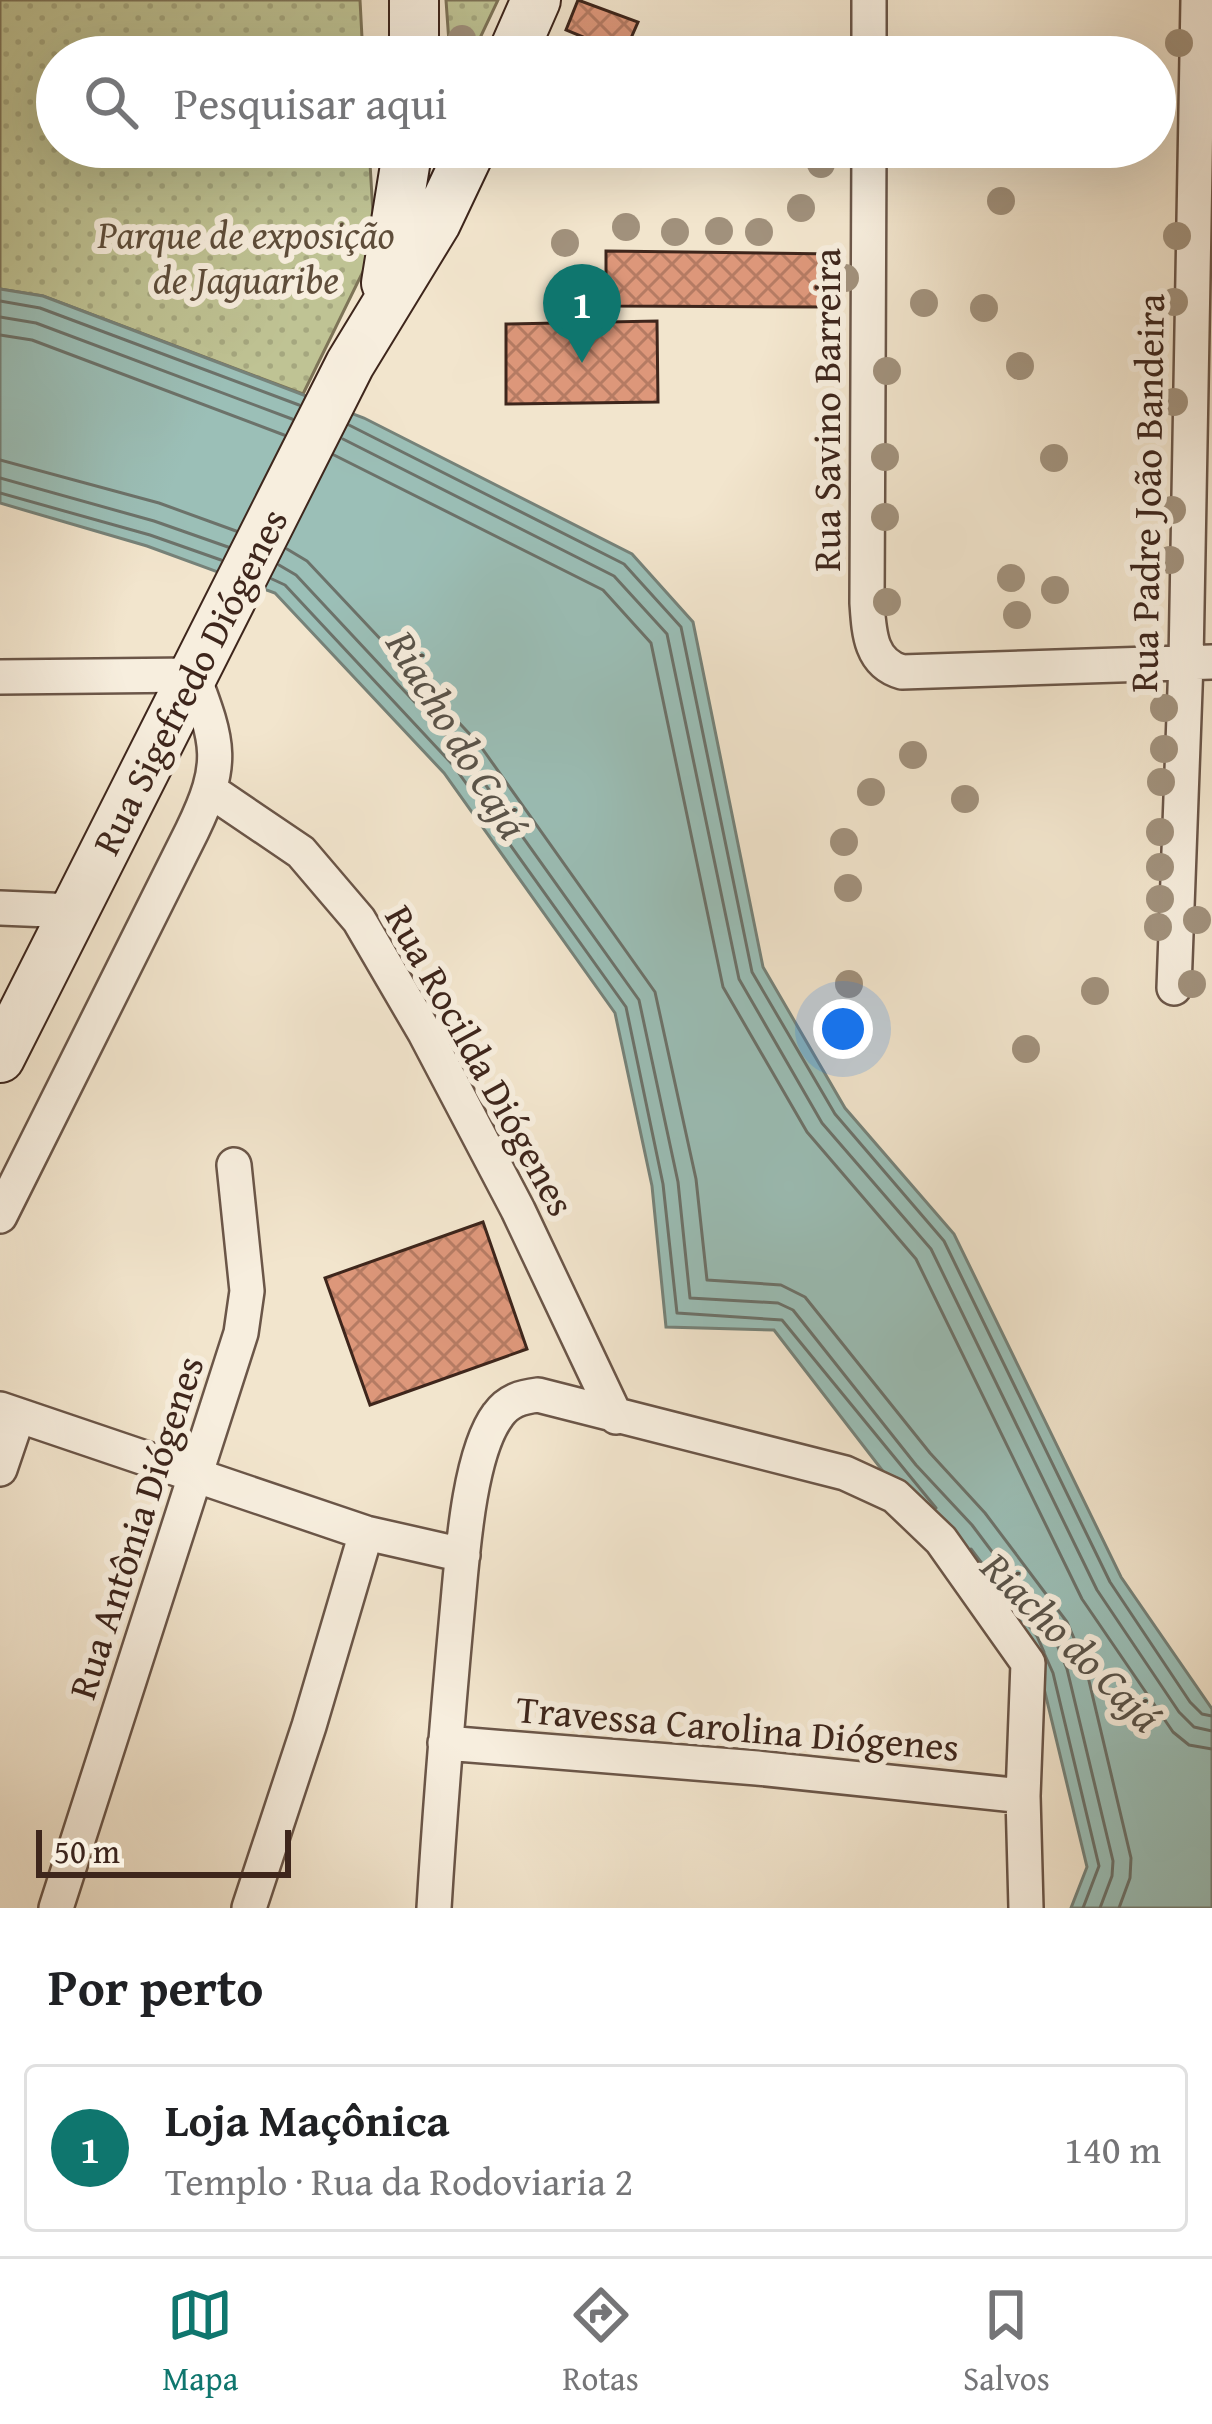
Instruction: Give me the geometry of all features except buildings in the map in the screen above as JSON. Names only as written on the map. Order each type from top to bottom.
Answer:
[{"type":"main road","points":[[413,0],[414,36]]},
{"type":"main road","points":[[520,36],[536,0]]},
{"type":"main road","points":[[382,305],[405,168]]},
{"type":"main road","points":[[382,305],[436,223],[462,168]]},
{"type":"main road","name":"Rua Sigefredo Diógenes","points":[[0,1058],[382,305]]},
{"type":"street","points":[[869,0],[869,36]]},
{"type":"street","name":"Rua Padre João Bandeira","points":[[1174,988],[1199,662],[1198,0]]},
{"type":"street","name":"Rua Savino Barreira","points":[[869,168],[867,603],[874,649],[888,668],[902,672],[1199,662]]},
{"type":"street","points":[[0,677],[193,675],[216,746],[212,791],[0,1216]]},
{"type":"street","name":"Rua Rocilda Diógenes","points":[[212,791],[301,852],[359,920],[508,1190],[616,1417]]},
{"type":"street","points":[[0,908],[74,911]]},
{"type":"street","name":"Rua Antônia Diógenes","points":[[56,1908],[235,1356],[247,1291],[233,1165]]},
{"type":"street","points":[[434,1908],[463,1555],[485,1440],[507,1405],[538,1395],[844,1473],[895,1496],[940,1540],[1028,1663],[1023,1796],[1026,1908]]},
{"type":"street","points":[[0,1469],[9,1413],[366,1533],[463,1555]]},
{"type":"street","points":[[248,1908],[366,1533]]},
{"type":"street","name":"Travessa Carolina Diógenes","points":[[445,1743],[758,1768],[1023,1796]]},
{"type":"green space","name":"Parque de exposição de Jaguaribe","points":[[0,0],[360,0],[362,36],[36,36],[36,168],[370,168],[375,247],[303,394],[43,296],[0,289]]},
{"type":"green space","points":[[446,0],[498,0],[481,36],[449,36]]},
{"type":"water","name":"Riacho do Cajá","points":[[0,289],[43,296],[364,418],[632,554],[693,622],[763,967],[845,1108],[954,1234],[1121,1577],[1212,1709],[1212,1908],[1071,1908],[1087,1867],[1041,1676],[774,1330],[666,1327],[652,1186],[615,1013],[444,773],[275,593],[147,546],[0,503]]},
{"type":"place","name":"Loja Maçônica","points":[[582,363]]}]
